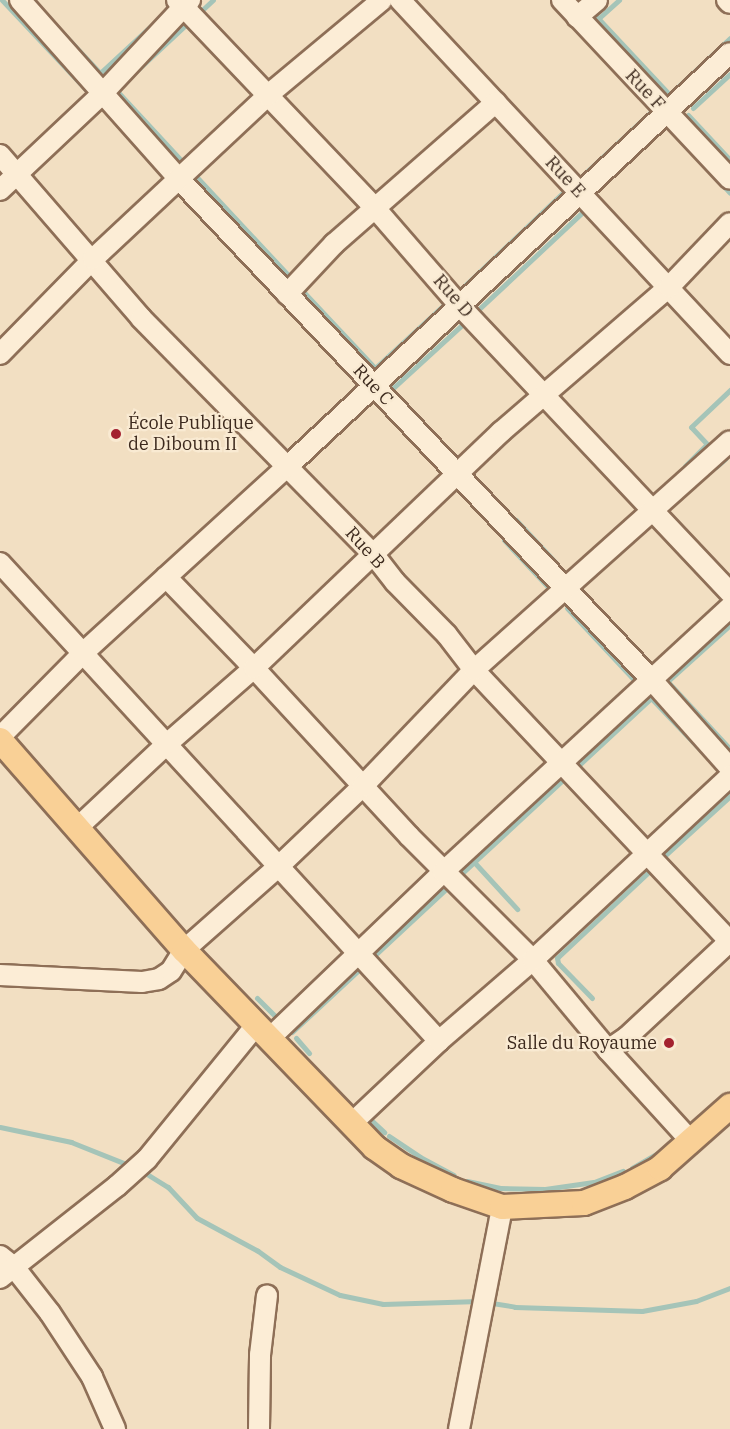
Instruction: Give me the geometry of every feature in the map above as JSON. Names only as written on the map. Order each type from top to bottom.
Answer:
[{"type":"main road","points":[[0,739],[76,829],[184,950],[374,1147],[401,1166],[453,1190],[502,1208],[584,1203],[625,1187],[660,1168],[730,1106]]},
{"type":"street","name":"Rue C","points":[[20,0],[178,178],[651,679],[730,768]]},
{"type":"street","points":[[0,354],[93,259],[178,178],[268,95],[382,0]]},
{"type":"street","name":"Rue E","points":[[400,0],[730,354]]},
{"type":"street","name":"Rue F","points":[[562,0],[730,178]]},
{"type":"street","points":[[577,17],[597,0]]},
{"type":"street","points":[[0,190],[102,94],[183,2]]},
{"type":"street","name":"Rue D","points":[[183,2],[375,208],[459,305],[654,509],[730,593]]},
{"type":"street","points":[[0,739],[83,653],[287,467],[730,53]]},
{"type":"street","points":[[287,294],[334,244],[496,102]]},
{"type":"street","name":"Rue B","points":[[0,155],[172,351],[374,555],[395,582],[447,635],[474,670],[563,761],[730,942]]},
{"type":"street","points":[[76,829],[168,743],[254,668],[501,432],[669,287],[730,223]]},
{"type":"street","points":[[0,975],[142,982],[159,979],[171,971],[184,950],[280,865],[362,787],[474,670],[730,441]]},
{"type":"street","points":[[0,563],[168,743],[222,806],[280,865],[439,1041]]},
{"type":"street","points":[[166,577],[254,668],[443,872],[533,960],[608,1050],[690,1140]]},
{"type":"street","points":[[114,1428],[92,1377],[50,1313],[5,1267],[117,1186],[147,1159],[264,1031],[358,952],[730,607]]},
{"type":"street","points":[[351,1124],[439,1041],[533,960],[730,776]]},
{"type":"street","points":[[608,1050],[730,942]]},
{"type":"street","points":[[459,1429],[502,1208]]},
{"type":"street","points":[[259,1429],[260,1355],[267,1295]]},
{"type":"waterway","points":[[2,0],[94,98]]},
{"type":"waterway","points":[[199,13],[213,0]]},
{"type":"waterway","points":[[581,0],[670,95]]},
{"type":"waterway","points":[[599,18],[619,0]]},
{"type":"waterway","points":[[55,25],[100,73],[168,10]]},
{"type":"waterway","points":[[132,75],[191,20]]},
{"type":"waterway","points":[[670,94],[730,38]]},
{"type":"waterway","points":[[693,108],[730,74]]},
{"type":"waterway","points":[[116,90],[180,159]]},
{"type":"waterway","points":[[583,175],[653,110]]},
{"type":"waterway","points":[[688,115],[730,160]]},
{"type":"waterway","points":[[192,172],[291,278]]},
{"type":"waterway","points":[[721,183],[730,193]]},
{"type":"waterway","points":[[460,290],[568,188]]},
{"type":"waterway","points":[[479,309],[587,208]]},
{"type":"waterway","points":[[298,286],[375,368]]},
{"type":"waterway","points":[[374,369],[450,299]]},
{"type":"waterway","points":[[392,389],[465,322]]},
{"type":"waterway","points":[[685,466],[707,444],[691,427],[730,390]]},
{"type":"waterway","points":[[716,467],[726,458]]},
{"type":"waterway","points":[[516,520],[557,564]]},
{"type":"waterway","points":[[504,540],[551,590]]},
{"type":"waterway","points":[[528,609],[549,589]]},
{"type":"waterway","points":[[567,608],[636,682]]},
{"type":"waterway","points":[[487,646],[514,622]]},
{"type":"waterway","points":[[668,681],[730,625]]},
{"type":"waterway","points":[[668,682],[730,749]]},
{"type":"waterway","points":[[650,697],[715,765]]},
{"type":"waterway","points":[[459,876],[651,698]]},
{"type":"waterway","points":[[660,860],[730,796]]},
{"type":"waterway","points":[[474,862],[517,909]]},
{"type":"waterway","points":[[592,998],[558,963],[557,958],[654,867]]},
{"type":"waterway","points":[[375,955],[448,887]]},
{"type":"waterway","points":[[292,1032],[363,966]]},
{"type":"waterway","points":[[278,1017],[300,995]]},
{"type":"waterway","points":[[257,998],[276,1017]]},
{"type":"waterway","points":[[296,1038],[309,1053]]},
{"type":"waterway","points":[[369,1118],[384,1132]]},
{"type":"waterway","points":[[0,1127],[71,1142],[131,1166]]},
{"type":"waterway","points":[[389,1136],[420,1157],[454,1175]]},
{"type":"waterway","points":[[632,1168],[661,1151]]},
{"type":"waterway","points":[[142,1171],[168,1187],[197,1218],[258,1251],[280,1267],[340,1295],[383,1304],[479,1301],[515,1307],[642,1311],[696,1301],[730,1288]]},
{"type":"waterway","points":[[467,1181],[500,1188],[545,1189],[594,1182],[623,1171]]},
{"type":"place","name":"École Publique de Diboum II","points":[[116,434]]},
{"type":"place","name":"Salle du Royaume","points":[[669,1043]]}]
